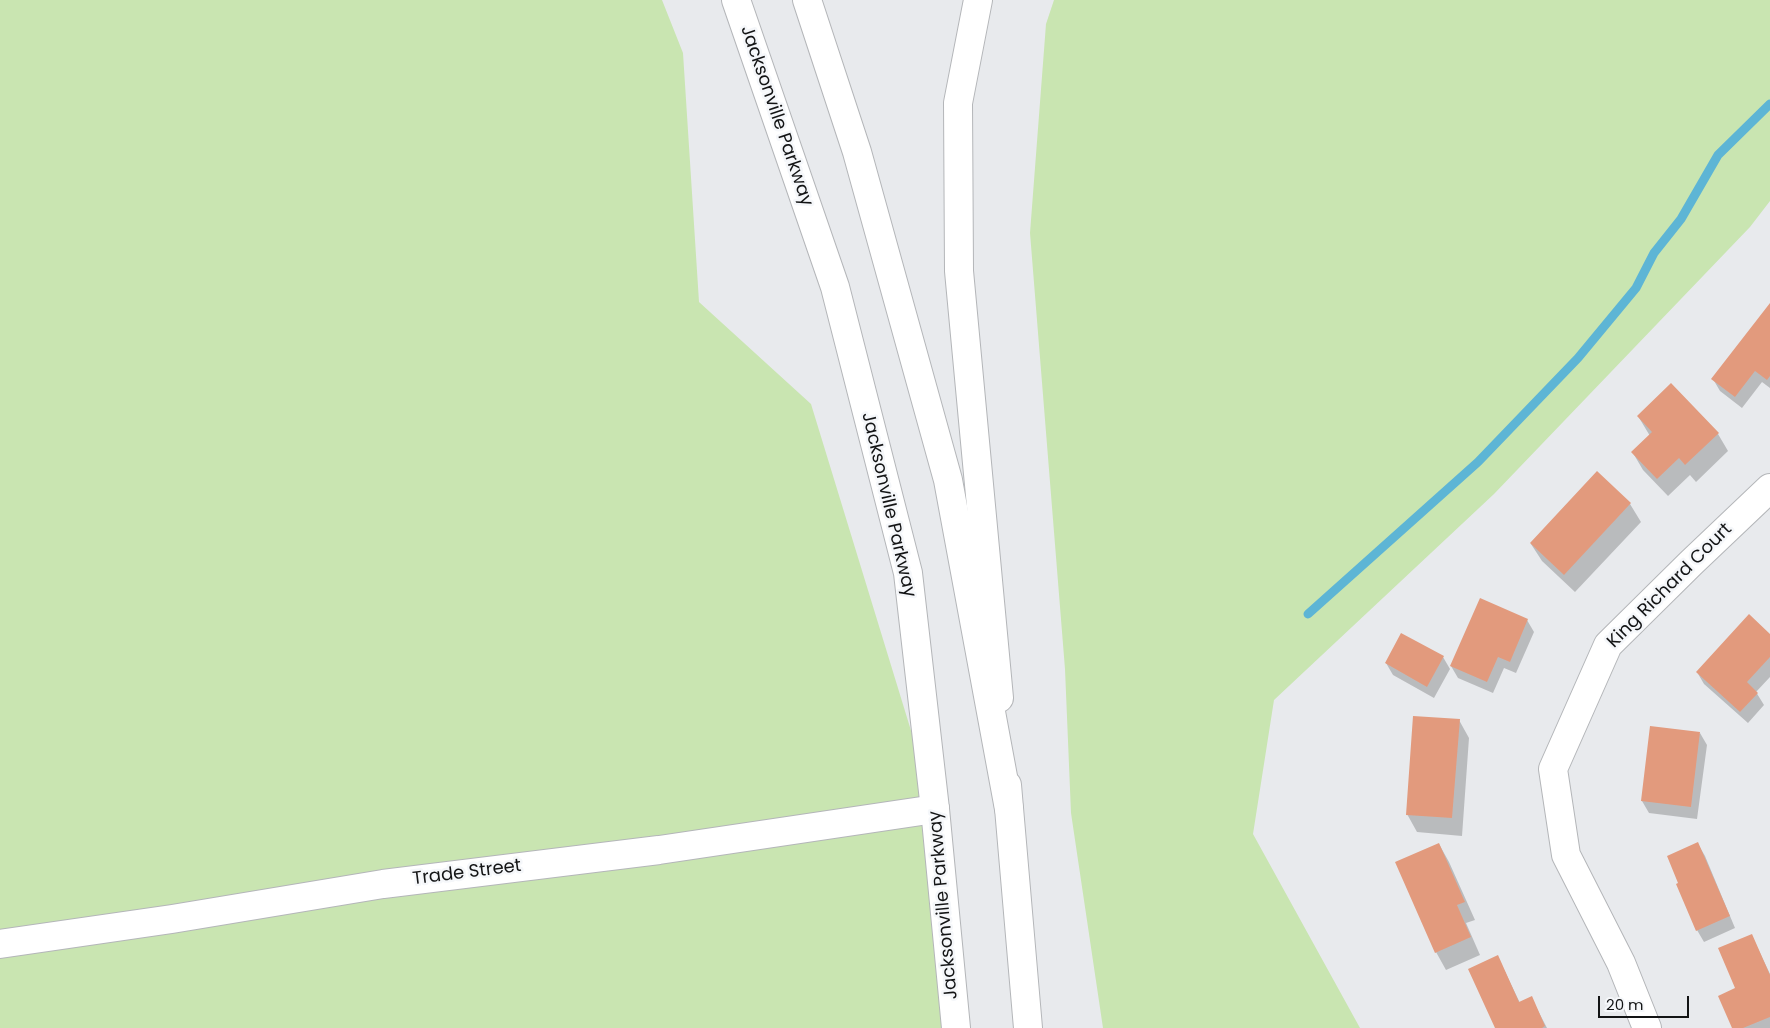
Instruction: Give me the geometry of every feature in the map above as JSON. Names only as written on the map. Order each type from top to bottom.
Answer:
[{"type":"main road","name":"Jacksonville Parkway","points":[[736,0],[835,286],[908,573],[935,809],[956,1028]]},
{"type":"main road","points":[[807,0],[857,152],[948,480],[1009,809]]},
{"type":"main road","points":[[978,0],[958,103],[959,271],[1028,1028]]},
{"type":"main road","name":"King Richard Court","points":[[1647,1028],[1620,963],[1566,855],[1553,769],[1608,645],[1770,488]]},
{"type":"main road","name":"Trade Street","points":[[0,944],[383,884],[659,850],[935,809]]},
{"type":"green space","points":[[0,0],[662,0],[683,53],[699,302],[811,404],[935,809],[956,1028],[0,1028]]},
{"type":"green space","points":[[1054,0],[1770,0],[1770,201],[1750,227],[1494,494],[1274,700],[1253,834],[1360,1028],[1103,1028],[1071,813],[1065,669],[1030,233],[1046,24]]},
{"type":"building","points":[[1770,303],[1770,376],[1767,380],[1755,371],[1735,397],[1711,379]]},
{"type":"building","points":[[1671,383],[1719,433],[1685,465],[1679,458],[1657,479],[1631,452],[1652,432],[1637,416]]},
{"type":"building","points":[[1597,471],[1631,503],[1564,575],[1530,543]]},
{"type":"building","points":[[1480,598],[1528,619],[1510,662],[1498,657],[1487,682],[1450,666]]},
{"type":"building","points":[[1749,614],[1770,634],[1770,657],[1747,682],[1758,693],[1740,712],[1696,672]]},
{"type":"building","points":[[1401,633],[1444,656],[1427,687],[1385,663]]},
{"type":"building","points":[[1413,716],[1460,719],[1452,818],[1406,815]]},
{"type":"building","points":[[1650,726],[1700,732],[1691,807],[1641,801]]},
{"type":"building","points":[[1698,842],[1730,916],[1696,931],[1676,884],[1678,883],[1667,856]]},
{"type":"building","points":[[1439,843],[1465,902],[1457,905],[1471,937],[1435,953],[1395,862]]},
{"type":"building","points":[[1752,934],[1770,975],[1770,1017],[1743,1028],[1732,1028],[1718,996],[1735,988],[1718,948]]},
{"type":"building","points":[[1498,955],[1519,1002],[1532,996],[1545,1026],[1542,1028],[1495,1028],[1468,969]]},
{"type":"waterway","points":[[1308,614],[1478,462],[1578,358],[1636,288],[1654,253],[1681,219],[1718,155],[1770,104]]}]
